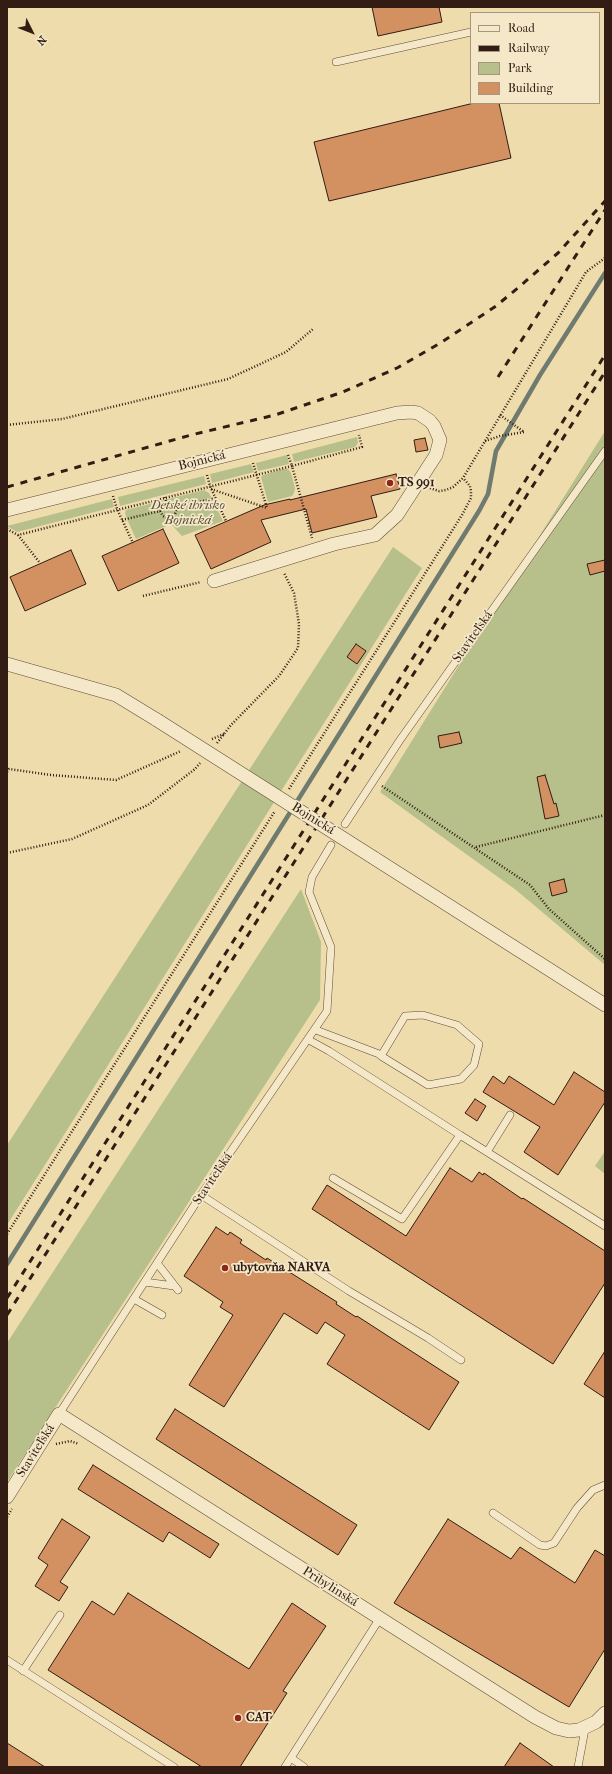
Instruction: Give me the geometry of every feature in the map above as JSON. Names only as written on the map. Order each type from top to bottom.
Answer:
[{"type":"street","name":"Bojnická","points":[[7,510],[397,413],[411,412],[424,416],[430,421],[438,433],[440,440],[438,449],[418,485],[397,515],[375,535],[334,544],[214,581]]},
{"type":"street","name":"Bojnická","points":[[7,664],[116,695],[605,1005]]},
{"type":"street","name":"Staviteľská","points":[[11,1500],[59,1414]]},
{"type":"street","name":"Pribylinská","points":[[59,1414],[542,1720],[556,1728],[569,1731],[585,1729]]},
{"type":"street","points":[[585,1729],[596,1722],[605,1713]]},
{"type":"lane","points":[[336,62],[470,32]]},
{"type":"lane","name":"Staviteľská","points":[[345,824],[400,740],[605,451]]},
{"type":"lane","name":"Staviteľská","points":[[59,1414],[201,1195],[328,1011],[330,947],[309,892],[310,884],[316,870],[331,846]]},
{"type":"lane","points":[[316,1030],[381,1056],[428,1085],[461,1079],[474,1065],[479,1044],[457,1025],[423,1015],[405,1016],[381,1056]]},
{"type":"lane","points":[[309,1040],[329,1050],[460,1135],[605,1226]]},
{"type":"lane","points":[[487,1152],[510,1115]]},
{"type":"lane","points":[[332,1178],[402,1219],[460,1135]]},
{"type":"lane","points":[[201,1195],[349,1292],[428,1338],[461,1360]]},
{"type":"lane","points":[[145,1282],[176,1288],[157,1263]]},
{"type":"lane","points":[[134,1299],[162,1315]]},
{"type":"lane","points":[[493,1513],[540,1545],[546,1546],[554,1543],[577,1508],[594,1490],[605,1485]]},
{"type":"lane","points":[[23,1672],[60,1615]]},
{"type":"lane","points":[[285,1767],[380,1618]]},
{"type":"lane","points":[[7,1660],[23,1672],[174,1767]]},
{"type":"lane","points":[[578,1767],[585,1729]]},
{"type":"lane","points":[[291,1758],[304,1767]]},
{"type":"path","points":[[418,485],[439,491],[446,490],[453,487],[463,478],[586,272],[605,258]]},
{"type":"path","points":[[7,425],[62,419],[228,379],[286,352],[313,329]]},
{"type":"path","points":[[484,442],[500,436],[524,432],[500,416]]},
{"type":"path","points":[[18,535],[165,497],[211,487],[362,447],[356,423]]},
{"type":"path","points":[[288,455],[311,538],[318,536]]},
{"type":"path","points":[[211,487],[267,508],[253,463]]},
{"type":"path","points":[[207,475],[226,521]]},
{"type":"path","points":[[289,789],[462,516],[471,498],[470,486],[463,478]]},
{"type":"path","points":[[110,484],[117,509],[133,543]]},
{"type":"path","points":[[165,497],[167,504]]},
{"type":"path","points":[[122,520],[160,511],[167,504],[175,504],[178,507],[216,498]]},
{"type":"path","points":[[160,511],[163,516],[168,519],[174,516],[178,507]]},
{"type":"path","points":[[7,529],[18,535],[40,563]]},
{"type":"path","points":[[216,744],[279,676],[298,648],[299,624],[294,593],[278,562]]},
{"type":"path","points":[[143,596],[214,581]]},
{"type":"path","points":[[210,740],[225,734]]},
{"type":"path","points":[[7,772],[9,769],[51,775],[116,780],[181,752]]},
{"type":"path","points":[[7,853],[72,839],[148,805],[195,769],[200,763]]},
{"type":"path","points":[[374,780],[476,847],[530,885],[549,908],[605,959]]},
{"type":"path","points":[[7,1234],[275,811]]},
{"type":"path","points":[[476,847],[605,815]]},
{"type":"path","points":[[53,1447],[57,1443],[70,1441],[85,1446]]},
{"type":"path","points":[[7,1517],[11,1500]]},
{"type":"green space","points":[[605,431],[605,965],[516,890],[380,792]]},
{"type":"green space","points":[[357,437],[358,443],[355,447],[294,462],[292,454]]},
{"type":"green space","points":[[287,455],[289,464],[258,471],[256,463]]},
{"type":"green space","points":[[251,464],[254,472],[212,483],[210,474]]},
{"type":"green space","points":[[288,469],[291,473],[295,488],[294,493],[292,496],[268,502],[261,477],[263,475]]},
{"type":"green space","points":[[204,476],[206,484],[120,506],[118,497]]},
{"type":"green space","name":"Detské ihrisko Bojnická","points":[[204,490],[209,493],[223,521],[182,536],[171,524],[136,539],[127,519],[125,513],[126,510]]},
{"type":"green space","points":[[112,499],[114,507],[17,532],[7,526]]},
{"type":"green space","points":[[393,547],[422,568],[7,1225],[7,1145]]},
{"type":"green space","points":[[301,889],[321,942],[320,1000],[7,1482],[7,1343]]},
{"type":"green space","points":[[605,1151],[605,1174],[595,1166]]},
{"type":"building","points":[[372,7],[439,7],[442,22],[378,36]]},
{"type":"building","points":[[470,104],[499,104],[511,158],[329,201],[314,142]]},
{"type":"building","points":[[425,438],[428,450],[416,452],[414,440]]},
{"type":"building","points":[[396,474],[400,489],[371,496],[377,517],[312,533],[306,509],[261,520],[271,542],[211,569],[195,535],[264,505]]},
{"type":"building","points":[[163,529],[179,563],[118,591],[102,556]]},
{"type":"building","points":[[71,550],[86,584],[25,611],[10,577]]},
{"type":"building","points":[[605,560],[605,571],[590,575],[587,564]]},
{"type":"building","points":[[356,644],[366,651],[357,664],[347,657]]},
{"type":"building","points":[[459,732],[462,743],[440,748],[438,736]]},
{"type":"building","points":[[545,775],[554,804],[556,803],[559,816],[545,819],[537,777]]},
{"type":"building","points":[[564,879],[567,892],[552,896],[549,883]]},
{"type":"building","points":[[574,1072],[605,1092],[605,1102],[558,1175],[524,1152],[540,1127],[483,1092],[493,1076],[504,1084],[509,1076],[554,1105]]},
{"type":"building","points":[[475,1099],[486,1106],[477,1121],[465,1113]]},
{"type":"building","points":[[450,1168],[472,1182],[479,1172],[483,1175],[484,1173],[522,1199],[523,1198],[605,1251],[605,1283],[553,1364],[312,1209],[327,1185],[406,1236]]},
{"type":"building","points":[[216,1227],[228,1235],[230,1232],[242,1240],[240,1243],[266,1260],[267,1258],[337,1302],[336,1304],[459,1382],[429,1430],[327,1364],[345,1335],[325,1322],[317,1334],[284,1313],[224,1407],[189,1385],[233,1315],[220,1307],[223,1302],[184,1276]]},
{"type":"building","points":[[605,1351],[605,1398],[584,1384]]},
{"type":"building","points":[[175,1409],[357,1525],[338,1555],[156,1439]]},
{"type":"building","points":[[93,1465],[219,1544],[210,1558],[169,1532],[163,1542],[78,1489]]},
{"type":"building","points":[[62,1519],[90,1537],[60,1582],[68,1587],[59,1601],[35,1586],[48,1565],[38,1558]]},
{"type":"building","points":[[448,1519],[511,1559],[520,1547],[575,1583],[595,1550],[605,1556],[605,1649],[569,1707],[394,1603]]},
{"type":"building","points":[[128,1593],[249,1669],[292,1603],[326,1626],[283,1691],[287,1693],[240,1767],[202,1767],[48,1670],[92,1601],[114,1615]]},
{"type":"building","points":[[7,1743],[45,1767],[7,1767]]},
{"type":"building","points":[[520,1743],[554,1767],[504,1767]]},
{"type":"waterway","points":[[7,1264],[479,511],[488,494],[496,451],[540,375],[605,273]]},
{"type":"railway","points":[[7,487],[191,435],[275,415],[343,392],[397,368],[442,342],[496,306],[558,253],[605,201]]},
{"type":"railway","points":[[498,377],[605,210]]},
{"type":"railway","points":[[7,1298],[605,355]]},
{"type":"railway","points":[[7,1315],[605,372]]},
{"type":"place","name":"TS 991","points":[[390,483]]},
{"type":"place","name":"ubytovňa NARVA","points":[[225,1268]]},
{"type":"place","name":"CAT","points":[[238,1718]]}]
